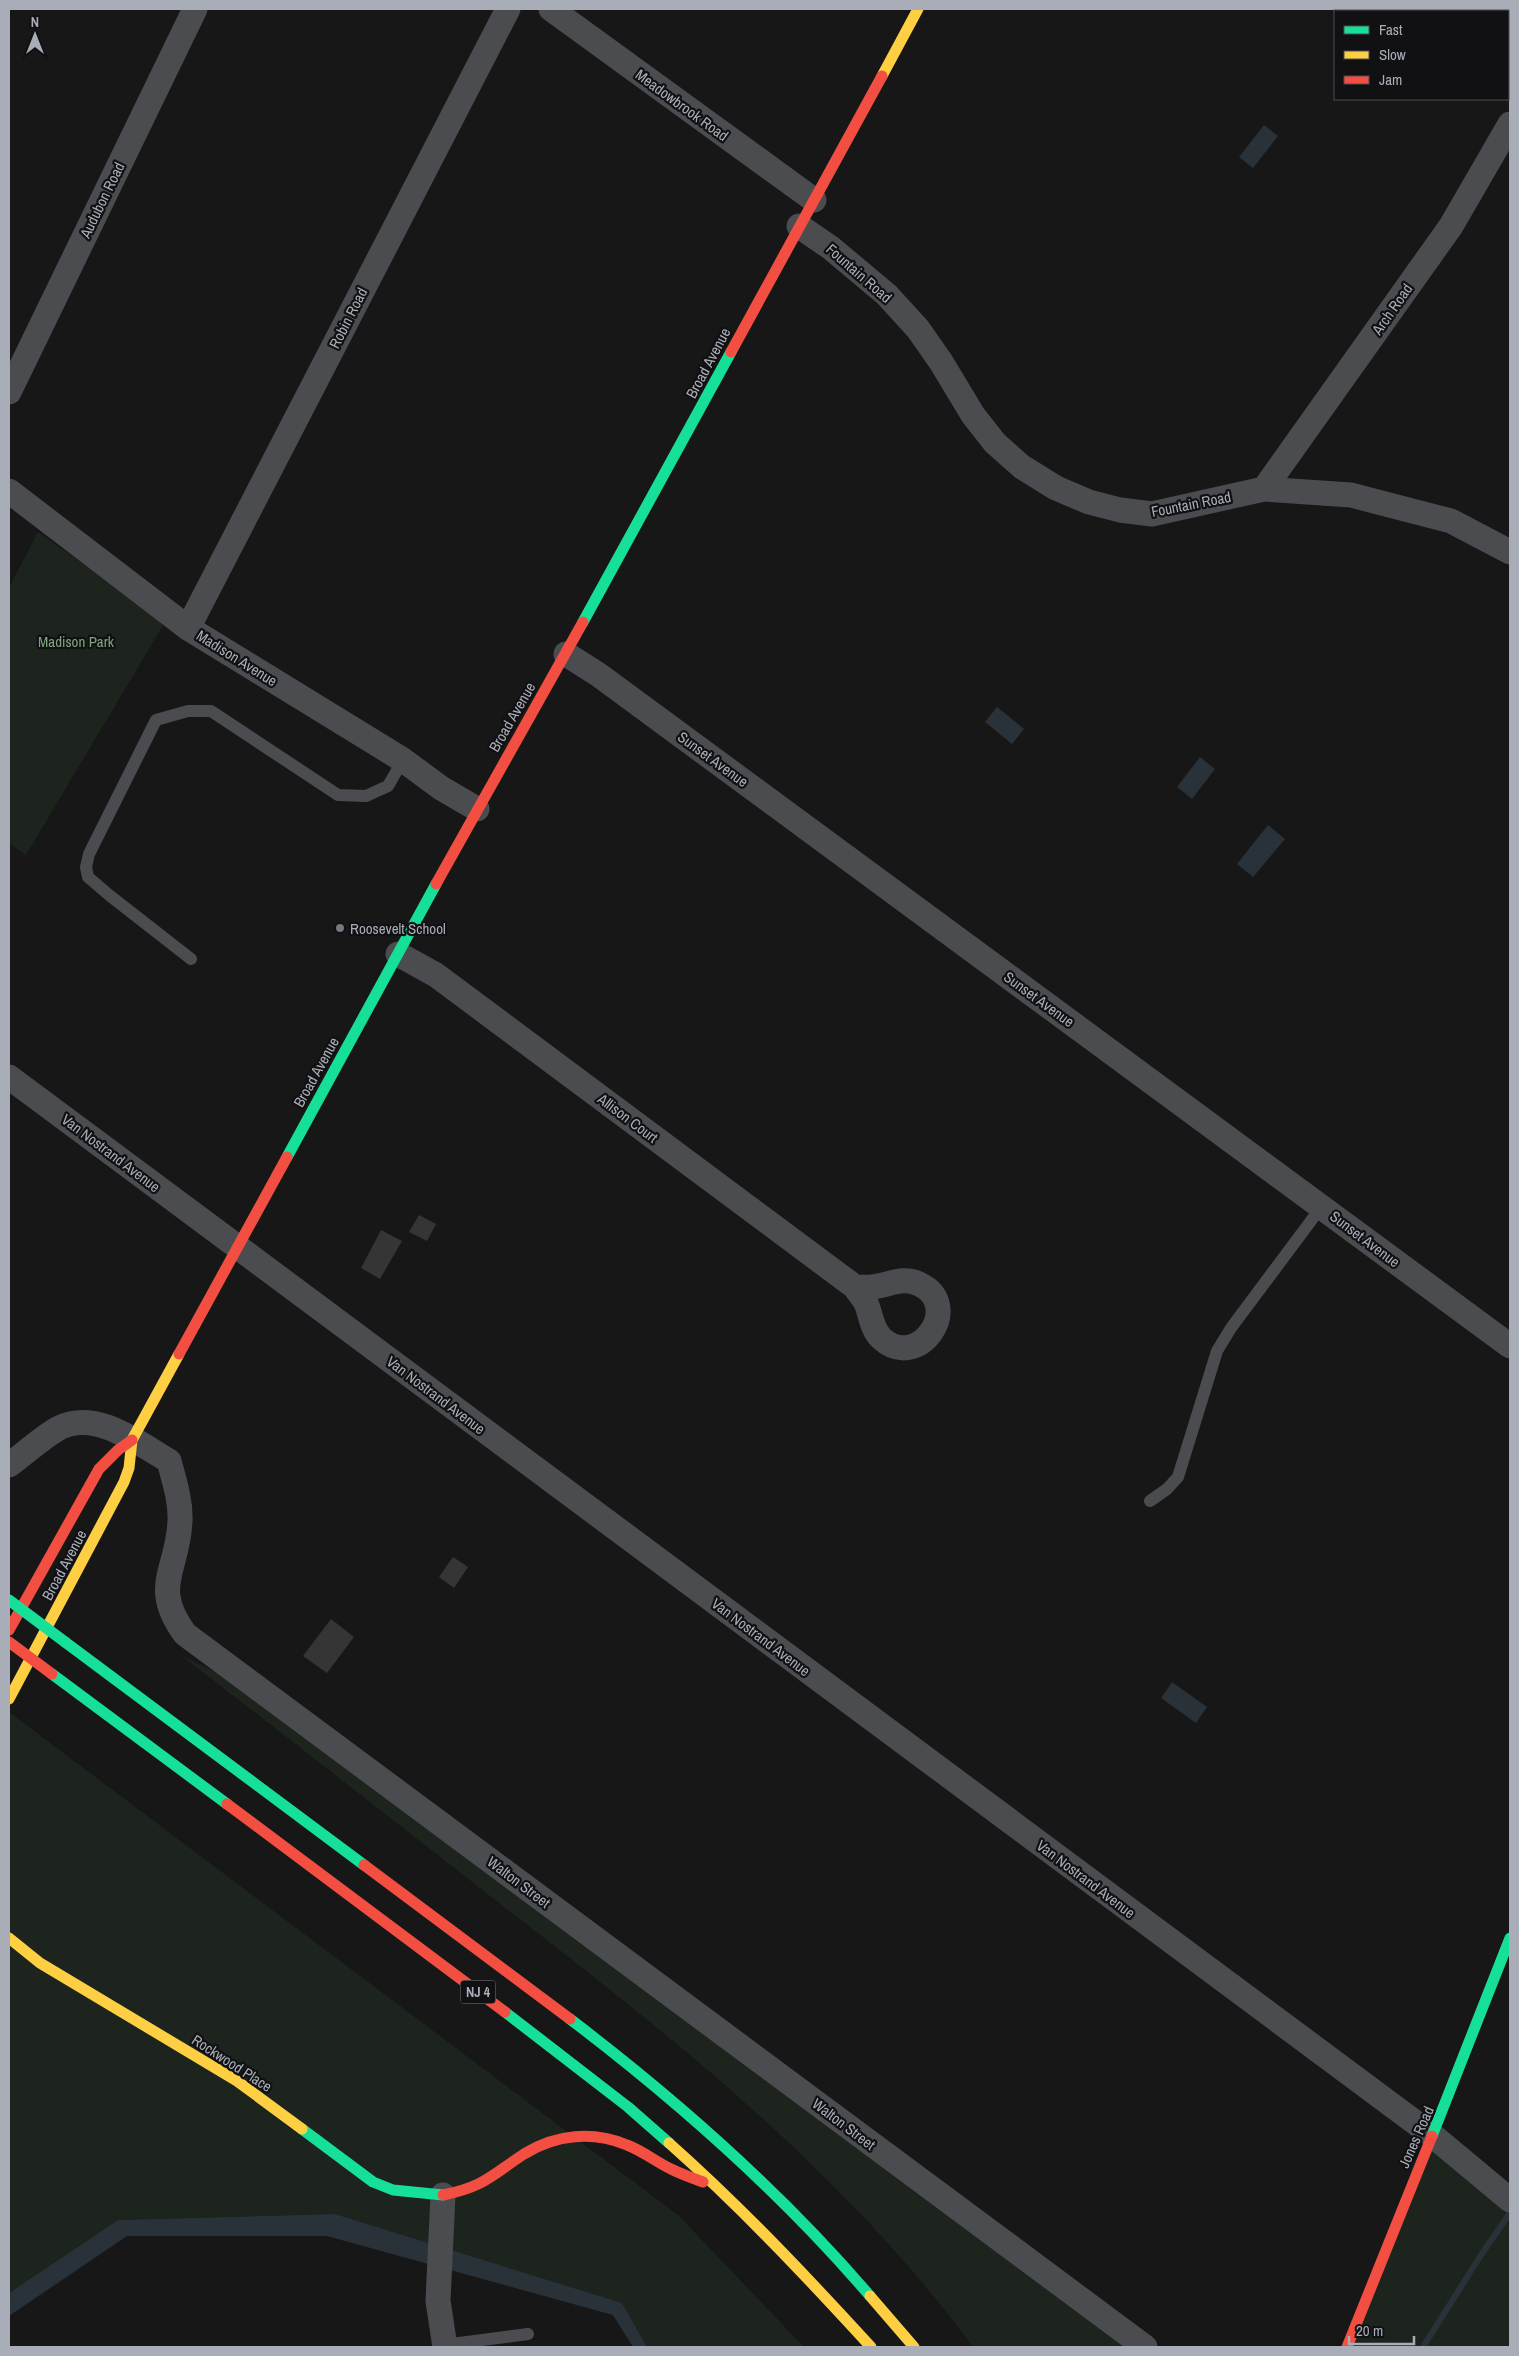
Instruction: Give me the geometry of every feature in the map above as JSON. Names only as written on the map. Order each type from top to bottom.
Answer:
[{"type":"main road","name":"Broad Avenue","points":[[9,1699],[124,1482],[129,1468],[132,1440],[477,809],[566,654],[918,9]]},
{"type":"main road","name":"Broad Avenue","points":[[9,1630],[98,1469],[132,1440]]},
{"type":"main road","name":"NJ 4","points":[[9,1600],[541,1997],[647,2079],[708,2131],[790,2209],[849,2272],[914,2347]]},
{"type":"main road","name":"NJ 4","points":[[9,1642],[565,2057],[658,2132],[724,2191],[790,2258],[871,2347]]},
{"type":"main road","name":"Rockwood Place","points":[[9,1938],[40,1964],[237,2082],[373,2182],[405,2192],[443,2195],[463,2192],[486,2183],[523,2155],[548,2142],[561,2137],[577,2136],[603,2138],[626,2144],[663,2166],[724,2191]]},
{"type":"main road","name":"Jones Road","points":[[1347,2347],[1432,2135],[1450,2096],[1510,1938]]},
{"type":"street","name":"Audubon Road","points":[[9,392],[195,9]]},
{"type":"street","name":"Robin Road","points":[[188,628],[508,9]]},
{"type":"street","name":"Meadowbrook Road","points":[[551,9],[814,200]]},
{"type":"street","name":"Arch Road","points":[[1264,489],[1451,226],[1510,124]]},
{"type":"street","name":"Fountain Road","points":[[799,226],[831,248],[887,295],[918,329],[973,414],[995,443],[1022,467],[1056,488],[1089,502],[1120,510],[1152,514],[1264,489],[1351,495],[1451,521],[1510,552]]},
{"type":"street","name":"Madison Avenue","points":[[9,491],[188,628],[403,760],[441,788],[477,809]]},
{"type":"street","name":"Sunset Avenue","points":[[566,654],[607,681],[1510,1346]]},
{"type":"street","name":"Allison Court","points":[[398,954],[436,975],[855,1287]]},
{"type":"street","name":"Van Nostrand Avenue","points":[[9,1077],[1432,2135],[1508,2197]]},
{"type":"street","name":"Walton Street","points":[[9,1464],[52,1432],[75,1423],[91,1422],[132,1440],[169,1461],[180,1508],[180,1520],[177,1546],[167,1586],[167,1596],[173,1616],[185,1634],[1145,2347]]},
{"type":"street","points":[[443,2195],[438,2301],[445,2346]]},
{"type":"lane","points":[[191,959],[109,896],[88,877],[86,866],[89,854],[156,720],[188,711],[211,711],[338,795],[366,796],[388,786],[403,760]]},
{"type":"lane","points":[[1150,1501],[1167,1489],[1178,1477],[1216,1352],[1230,1328],[1322,1206]]},
{"type":"lane","points":[[445,2346],[528,2334]]},
{"type":"green space","name":"Madison Park","points":[[38,532],[165,622],[26,855],[9,843],[9,588]]},
{"type":"green space","points":[[182,1656],[268,1697],[1140,2347],[973,2347],[924,2285],[871,2225],[758,2114],[637,2011]]},
{"type":"green space","points":[[9,1712],[678,2215],[804,2347],[647,2347],[622,2303],[335,2214],[118,2220],[9,2293]]},
{"type":"green space","points":[[1427,2134],[1510,2200],[1510,2347],[1352,2347]]},
{"type":"shaded area","points":[[1264,125],[1278,136],[1253,168],[1239,157]]},
{"type":"shaded area","points":[[997,707],[1024,729],[1012,744],[985,722]]},
{"type":"shaded area","points":[[1200,757],[1215,769],[1192,799],[1177,787]]},
{"type":"shaded area","points":[[1268,825],[1285,839],[1253,877],[1237,864]]},
{"type":"shaded area","points":[[1172,1682],[1207,1707],[1196,1723],[1161,1698]]},
{"type":"shaded area","points":[[335,2214],[622,2303],[647,2347],[633,2347],[613,2315],[327,2236],[127,2236],[9,2316],[9,2293],[118,2220]]},
{"type":"building","points":[[419,1215],[436,1224],[427,1241],[409,1232]]},
{"type":"building","points":[[381,1230],[402,1241],[380,1279],[361,1268]]},
{"type":"building","points":[[453,1557],[468,1567],[454,1588],[439,1577]]},
{"type":"building","points":[[331,1619],[354,1637],[327,1673],[303,1656]]},
{"type":"waterway","points":[[1423,2347],[1510,2213]]},
{"type":"traffic: fast","points":[[583,622],[731,352]]},
{"type":"traffic: fast","points":[[287,1157],[436,884]]},
{"type":"traffic: fast","points":[[9,1600],[65,1642]]},
{"type":"traffic: fast","points":[[65,1642],[364,1865]]},
{"type":"traffic: fast","points":[[52,1674],[227,1804]]},
{"type":"traffic: fast","points":[[1432,2136],[1510,1938]]},
{"type":"traffic: fast","points":[[505,2012],[628,2107],[669,2143]]},
{"type":"traffic: fast","points":[[570,2019],[611,2050],[728,2150],[801,2221],[870,2296]]},
{"type":"traffic: fast","points":[[302,2129],[373,2182],[393,2190],[443,2195]]},
{"type":"traffic: slow","points":[[882,76],[918,9]]},
{"type":"traffic: slow","points":[[9,1699],[124,1482],[129,1468],[132,1440],[179,1354]]},
{"type":"traffic: slow","points":[[9,1938],[40,1963],[237,2081],[302,2129]]},
{"type":"traffic: slow","points":[[669,2143],[773,2242],[871,2347]]},
{"type":"traffic: slow","points":[[870,2296],[914,2347]]},
{"type":"traffic: jam","points":[[731,352],[882,76]]},
{"type":"traffic: jam","points":[[436,884],[583,622]]},
{"type":"traffic: jam","points":[[179,1354],[287,1157]]},
{"type":"traffic: jam","points":[[9,1630],[99,1469],[118,1450],[132,1440]]},
{"type":"traffic: jam","points":[[9,1642],[52,1674]]},
{"type":"traffic: jam","points":[[227,1804],[505,2012]]},
{"type":"traffic: jam","points":[[364,1865],[570,2019]]},
{"type":"traffic: jam","points":[[443,2195],[478,2184],[536,2147],[562,2139],[588,2136],[627,2145],[671,2169],[703,2182]]},
{"type":"traffic: jam","points":[[1347,2347],[1432,2136]]},
{"type":"place","name":"Roosevelt School","points":[[340,928]]}]
